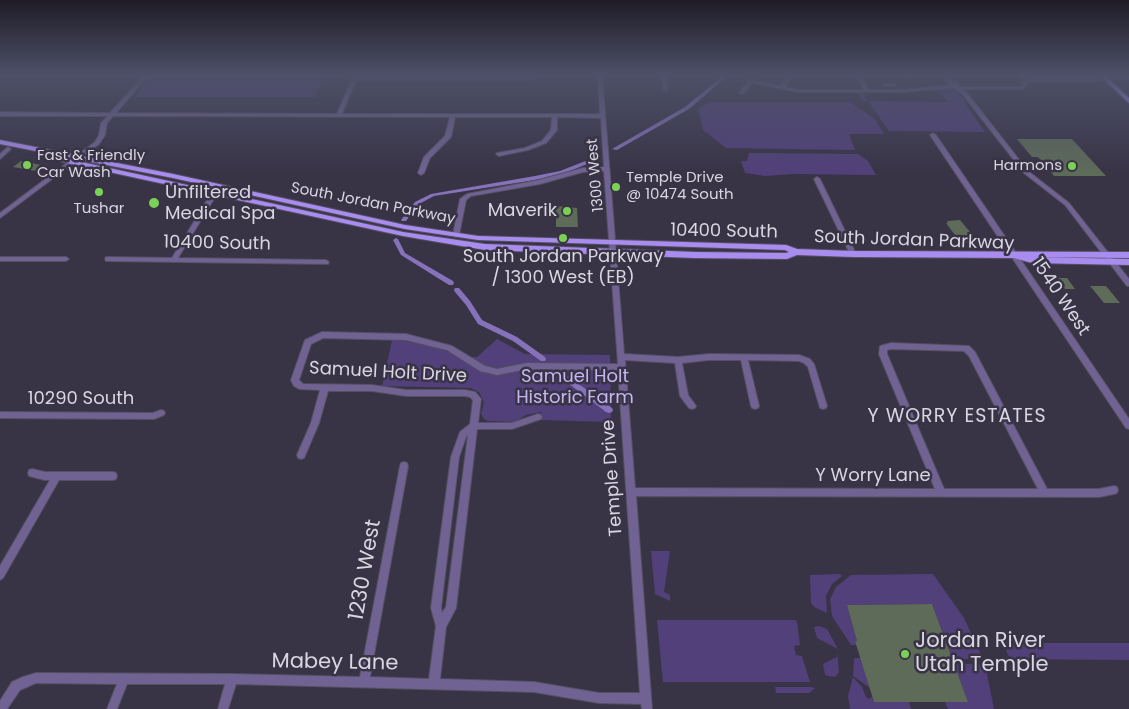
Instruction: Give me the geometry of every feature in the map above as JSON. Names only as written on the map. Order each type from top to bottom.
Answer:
[{"type":"main road","points":[[0,142],[6,147]]},
{"type":"main road","name":"South Jordan Parkway","points":[[6,147],[80,157],[393,225],[496,239]]},
{"type":"main road","name":"South Jordan Parkway","points":[[6,147],[429,239],[520,250]]},
{"type":"main road","points":[[167,181],[173,176]]},
{"type":"main road","name":"10400 South","points":[[496,239],[786,248],[796,252]]},
{"type":"main road","name":"10400 South","points":[[520,250],[787,256],[796,252]]},
{"type":"main road","name":"South Jordan Parkway","points":[[796,252],[1014,255],[1032,260],[1111,258]]},
{"type":"main road","points":[[1014,255],[1111,258],[1129,262]]},
{"type":"main road","points":[[1111,258],[1129,255]]},
{"type":"street","points":[[0,216],[80,157],[100,139],[104,124],[118,107]]},
{"type":"street","points":[[339,115],[342,107]]},
{"type":"street","name":"1300 West","points":[[602,107],[614,244]]},
{"type":"street","points":[[974,107],[1026,172],[1063,199],[1111,258],[1129,284]]},
{"type":"street","points":[[0,114],[603,116]]},
{"type":"street","points":[[421,173],[427,157],[448,137],[453,115]]},
{"type":"street","points":[[499,154],[526,149],[544,142],[554,130],[555,116]]},
{"type":"street","name":"1540 West","points":[[933,135],[1129,426]]},
{"type":"street","points":[[0,157],[6,147]]},
{"type":"street","points":[[456,235],[463,199],[469,195],[540,182],[583,170],[607,169]]},
{"type":"street","points":[[817,179],[853,254]]},
{"type":"street","points":[[174,259],[215,192]]},
{"type":"street","name":"Temple Drive","points":[[614,244],[647,704]]},
{"type":"street","points":[[1111,258],[1129,276]]},
{"type":"street","points":[[0,259],[66,260]]},
{"type":"street","name":"10400 South","points":[[108,259],[326,262]]},
{"type":"street","name":"Samuel Holt Drive","points":[[441,626],[452,608],[473,426],[478,402],[475,396],[469,393],[406,393],[372,388],[305,388],[297,384],[296,377],[307,344],[313,338],[322,335],[392,335],[416,338],[449,348],[484,369],[497,372],[524,366],[621,362]]},
{"type":"street","points":[[941,492],[883,354],[883,348],[891,346],[966,348],[972,354],[1045,492]]},
{"type":"street","points":[[621,362],[678,360],[709,356],[744,359],[779,356],[799,358],[807,361],[811,368],[823,406]]},
{"type":"street","points":[[744,359],[755,406]]},
{"type":"street","points":[[678,360],[684,396],[692,406]]},
{"type":"street","points":[[301,456],[315,423],[325,388]]},
{"type":"street","name":"10290 South","points":[[0,415],[154,416],[161,414]]},
{"type":"street","points":[[473,426],[512,426],[538,417]]},
{"type":"street","name":"Samuel Holt Drive","points":[[434,684],[441,626],[436,608],[455,457],[463,435],[473,426]]},
{"type":"street","name":"1230 West","points":[[364,682],[404,466]]},
{"type":"street","points":[[32,474],[113,476]]},
{"type":"street","points":[[0,575],[57,476]]},
{"type":"street","name":"Y Worry Lane","points":[[631,492],[1098,492],[1114,490]]},
{"type":"street","name":"Mabey Lane","points":[[1,709],[10,693],[23,682],[36,678],[232,679],[534,687],[582,696],[647,704]]},
{"type":"street","points":[[112,709],[124,679]]},
{"type":"street","points":[[223,709],[232,679]]},
{"type":"green space","points":[[857,107],[875,119],[884,134],[849,134],[855,150],[726,148],[703,130],[698,108]]},
{"type":"green space","points":[[872,107],[967,107],[985,132],[889,131]]},
{"type":"green space","points":[[749,153],[858,154],[868,161],[876,175],[793,174],[765,176],[745,173],[741,161],[747,161]]},
{"type":"green space","name":"Samuel Holt Historic Farm","points":[[497,339],[525,354],[610,355],[611,422],[542,420],[541,412],[526,415],[515,422],[488,421],[481,414],[484,402],[479,392],[471,388],[382,386],[392,340],[418,342],[447,351],[460,358],[477,357]]},
{"type":"green space","points":[[651,551],[670,551],[664,592],[670,595],[670,601],[655,594]]},
{"type":"green space","points":[[840,574],[842,576],[832,584],[826,596],[827,613],[814,607],[811,603],[810,575]]},
{"type":"green space","points":[[933,574],[964,618],[983,659],[952,659],[932,604],[847,605],[857,641],[855,641],[856,645],[851,645],[832,616],[830,599],[836,587],[851,575]]},
{"type":"green space","points":[[657,620],[795,620],[797,622],[800,645],[794,646],[796,655],[802,656],[810,682],[663,682]]},
{"type":"green space","points":[[819,626],[827,629],[838,649],[817,638],[814,627]]},
{"type":"green space","points":[[1003,643],[1129,643],[1129,660],[1010,659]]},
{"type":"green space","points":[[837,652],[839,672],[835,677],[825,675],[823,664],[837,657]]},
{"type":"green space","points":[[854,658],[860,658],[863,663],[870,688],[853,676]]},
{"type":"green space","points":[[954,664],[985,664],[994,709],[948,709],[945,702],[968,702]]},
{"type":"green space","points":[[853,677],[862,687],[866,697],[869,699],[872,697],[874,702],[909,702],[911,709],[850,709],[848,696]]},
{"type":"green space","points":[[775,687],[815,688],[809,693],[776,693]]},
{"type":"building","name":"Harmons","points":[[1017,139],[1072,139],[1106,176],[1054,176],[1038,157],[1032,157]]},
{"type":"building","name":"Fast & Friendly Car Wash","points":[[21,161],[46,166],[36,171],[13,167]]},
{"type":"building","points":[[556,206],[577,208],[578,227],[556,227]]},
{"type":"building","points":[[960,220],[970,232],[967,232],[974,243],[961,243],[946,223],[948,223],[947,221]]},
{"type":"building","points":[[1057,278],[1067,278],[1075,289],[1065,289]]},
{"type":"building","points":[[1090,286],[1106,286],[1120,303],[1104,303]]},
{"type":"building","name":"Jordan River Utah Temple","points":[[932,604],[968,702],[874,702],[855,641],[857,641],[847,605]]},
{"type":"waterway","points":[[615,149],[688,107]]},
{"type":"waterway","points":[[404,220],[417,203],[433,195],[562,172],[598,158]]},
{"type":"waterway","points":[[396,240],[403,254],[451,283]]},
{"type":"waterway","points":[[457,290],[480,322],[515,339],[543,359]]},
{"type":"waterway","points":[[562,375],[609,410]]},
{"type":"place","name":"Fast & Friendly Car Wash","points":[[27,165]]},
{"type":"place","name":"Harmons","points":[[1072,166]]},
{"type":"place","name":"Temple Drive @ 10474 South","points":[[616,187]]},
{"type":"place","name":"Tushar","points":[[99,192]]},
{"type":"place","name":"Unfiltered Medical Spa","points":[[154,203]]},
{"type":"place","name":"Maverik","points":[[567,211]]},
{"type":"place","name":"South Jordan Parkway / 1300 West (EB)","points":[[563,238]]},
{"type":"place","name":"Jordan River Utah Temple","points":[[905,654]]},
{"type":"district","name":"Y WORRY ESTATES","points":[[957,417]]}]
